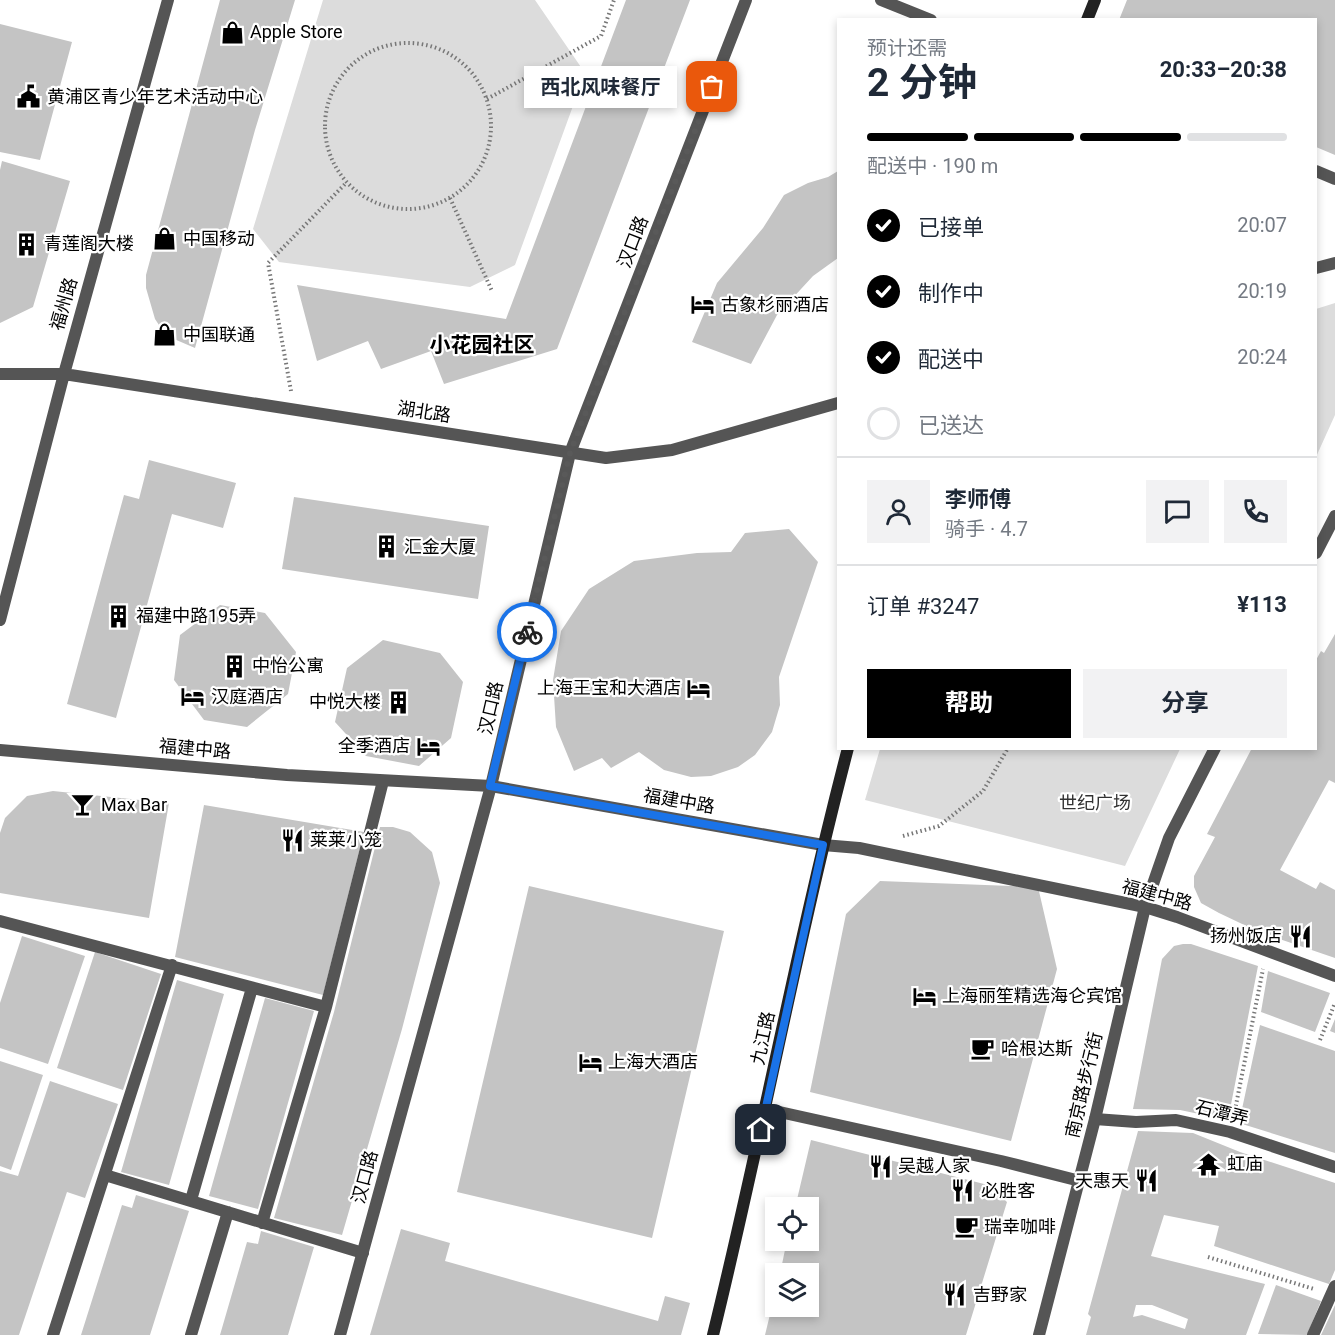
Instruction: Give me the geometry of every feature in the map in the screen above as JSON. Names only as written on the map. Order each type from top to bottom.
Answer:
[{"type":"main road","points":[[1088,18],[1095,0]]},
{"type":"main road","name":"九江路","points":[[713,1335],[766,1109],[823,845],[847,750]]},
{"type":"street","name":"福州路","points":[[0,620],[64,374],[168,0]]},
{"type":"street","name":"汉口路","points":[[340,1335],[490,786],[570,453],[746,0]]},
{"type":"street","points":[[881,0],[926,18]]},
{"type":"street","points":[[1317,171],[1335,179]]},
{"type":"street","points":[[1317,268],[1335,263]]},
{"type":"street","name":"湖北路","points":[[0,374],[64,374],[606,458],[672,450],[837,403]]},
{"type":"street","points":[[1317,552],[1335,516]]},
{"type":"street","name":"福建中路","points":[[0,750],[383,782],[490,786],[823,845],[859,848],[1038,887],[1145,907],[1335,976]]},
{"type":"street","name":"南京路步行街","points":[[1039,1335],[1080,1180],[1145,907],[1169,838],[1214,750]]},
{"type":"street","points":[[262,1223],[326,1007],[383,782]]},
{"type":"street","points":[[0,921],[326,1007]]},
{"type":"street","points":[[53,1335],[172,965]]},
{"type":"street","points":[[191,1200],[252,987]]},
{"type":"street","points":[[766,1109],[1080,1180]]},
{"type":"street","name":"石潭弄","points":[[1095,1119],[1136,1122],[1176,1120],[1230,1132],[1335,1167]]},
{"type":"street","points":[[105,1175],[363,1254]]},
{"type":"street","points":[[191,1335],[228,1212]]},
{"type":"street","points":[[1313,1335],[1333,1291]]},
{"type":"path","points":[[487,99],[601,36],[614,0]]},
{"type":"path","points":[[405,43],[431,46],[455,57],[475,76],[487,99],[491,127],[486,155],[472,179],[450,198],[424,208],[395,208],[368,200],[346,183],[331,159],[325,133],[327,106],[338,81],[356,62],[379,48],[405,43]]},
{"type":"path","points":[[294,410],[268,263],[346,183]]},
{"type":"path","points":[[450,198],[492,291]]},
{"type":"path","points":[[893,839],[939,826],[983,791],[1007,750]]},
{"type":"path","points":[[1230,1132],[1267,951]]},
{"type":"path","points":[[1320,1040],[1335,1003]]},
{"type":"path","points":[[1208,1257],[1333,1291]]},
{"type":"green space","points":[[323,0],[535,0],[585,73],[515,265],[470,287],[279,262],[253,229]]},
{"type":"green space","points":[[1335,303],[1335,415],[1317,455],[1317,309]]},
{"type":"green space","name":"世纪广场","points":[[879,750],[1180,750],[1125,866],[865,800]]},
{"type":"building","points":[[220,0],[295,0],[255,130],[195,348],[174,339],[163,331],[155,319],[146,288],[146,275]]},
{"type":"building","points":[[626,0],[690,0],[557,349],[444,384],[431,351],[381,369],[368,341],[317,361],[297,285],[506,319]]},
{"type":"building","points":[[1127,0],[1335,0],[1335,155],[1317,147],[1317,18],[1120,18]]},
{"type":"building","name":"黄浦区青少年艺术活动中心","points":[[0,24],[72,42],[40,160],[0,152]]},
{"type":"building","name":"青莲阁大楼","points":[[2,161],[70,181],[33,307],[0,323],[0,170]]},
{"type":"building","points":[[837,172],[837,259],[813,276],[777,315],[751,364],[692,342],[717,283],[763,228],[784,195],[808,183]]},
{"type":"building","name":"福建中路195弄","points":[[149,460],[236,483],[223,528],[172,514],[116,718],[67,704],[124,495],[139,499]]},
{"type":"building","name":"汇金大厦","points":[[294,497],[489,526],[478,599],[282,569]]},
{"type":"building","points":[[789,529],[818,562],[779,677],[780,705],[772,732],[755,755],[738,767],[711,776],[691,777],[664,770],[639,752],[611,768],[602,758],[574,771],[556,727],[553,680],[561,631],[589,589],[634,561],[697,553],[731,552],[745,533]]},
{"type":"building","name":"中怡公寓","points":[[220,605],[265,613],[296,652],[288,694],[247,727],[204,720],[174,680],[180,635]]},
{"type":"building","points":[[1335,634],[1335,783],[1329,780],[1280,870],[1316,889],[1320,882],[1335,890],[1335,958],[1259,932],[1219,913],[1201,903],[1194,887],[1194,876],[1215,837],[1207,834],[1251,750],[1317,750],[1317,658],[1321,651],[1324,653]]},
{"type":"building","name":"中悦大楼","points":[[383,640],[440,653],[463,682],[451,738],[419,766],[366,756],[335,722],[347,668]]},
{"type":"building","points":[[53,791],[169,803],[149,918],[0,893],[0,833],[5,818],[27,796]]},
{"type":"building","points":[[204,805],[364,832],[323,995],[175,957]]},
{"type":"building","points":[[380,827],[393,827],[410,832],[432,852],[440,883],[402,1029],[342,1235],[274,1218],[334,1012]]},
{"type":"building","points":[[880,881],[1038,887],[1057,969],[1011,1141],[810,1092],[846,914]]},
{"type":"building","name":"上海大酒店","points":[[529,886],[724,931],[652,1238],[457,1192]]},
{"type":"building","points":[[22,936],[85,956],[48,1064],[0,1048],[0,1003]]},
{"type":"building","points":[[1191,944],[1258,966],[1228,1120],[1180,1110],[1133,1109],[1162,959],[1174,946]]},
{"type":"building","points":[[95,952],[161,974],[123,1090],[57,1068]]},
{"type":"building","points":[[1268,971],[1330,993],[1315,1032],[1261,1012]]},
{"type":"building","points":[[177,980],[224,994],[169,1185],[121,1172]]},
{"type":"building","points":[[265,998],[314,1011],[258,1209],[209,1196]]},
{"type":"building","points":[[1335,1019],[1335,1033],[1330,1031]]},
{"type":"building","points":[[1260,1025],[1335,1051],[1335,1153],[1239,1123]]},
{"type":"building","points":[[0,1061],[43,1075],[11,1170],[0,1166]]},
{"type":"building","points":[[50,1081],[118,1104],[85,1198],[67,1192],[19,1335],[0,1335],[0,1171],[18,1176]]},
{"type":"building","points":[[1138,1131],[1193,1133],[1240,1152],[1335,1183],[1335,1270],[1329,1284],[1214,1246],[1219,1226],[1164,1215],[1151,1256],[1265,1284],[1246,1335],[1086,1335],[1091,1317],[1088,1314]],"holes":[[[1136,1305],[1152,1305],[1188,1319],[1185,1329],[1142,1315],[1133,1317]]]},
{"type":"building","points":[[811,1140],[988,1185],[1007,1202],[966,1335],[765,1335],[769,1317],[819,1317],[819,1263],[782,1263],[785,1251],[819,1251],[819,1197],[798,1197]]},
{"type":"building","points":[[136,1195],[189,1211],[150,1335],[81,1335],[122,1205],[132,1208]]},
{"type":"building","points":[[401,1229],[450,1243],[445,1261],[658,1321],[665,1296],[690,1303],[681,1335],[370,1335]]},
{"type":"building","points":[[261,1231],[314,1247],[288,1335],[220,1335],[247,1242],[258,1244]]},
{"type":"building","points":[[1276,1285],[1321,1301],[1307,1335],[1258,1334]]},
{"type":"building","points":[[1335,1305],[1335,1335],[1321,1335]]},
{"type":"way so far","points":[[527,632],[570,453],[712,87]]},
{"type":"place","name":"Apple Store","points":[[232,32]]},
{"type":"place","name":"西北风味餐厅","points":[[712,87]]},
{"type":"place","name":"黄浦区青少年艺术活动中心","points":[[29,97]]},
{"type":"place","name":"中国移动","points":[[165,239]]},
{"type":"place","name":"青莲阁大楼","points":[[26,244]]},
{"type":"place","name":"古象杉丽酒店","points":[[703,305]]},
{"type":"place","name":"中国联通","points":[[165,335]]},
{"type":"place","name":"汇金大厦","points":[[386,547]]},
{"type":"place","name":"福建中路195弄","points":[[118,616]]},
{"type":"place","name":"中怡公寓","points":[[234,666]]},
{"type":"place","name":"上海王宝和大酒店","points":[[699,688]]},
{"type":"place","name":"汉庭酒店","points":[[193,697]]},
{"type":"place","name":"中悦大楼","points":[[399,702]]},
{"type":"place","name":"全季酒店","points":[[428,746]]},
{"type":"place","name":"Max Bar","points":[[83,805]]},
{"type":"place","name":"莱莱小笼","points":[[292,840]]},
{"type":"place","name":"扬州饭店","points":[[1300,936]]},
{"type":"place","name":"上海丽笙精选海仑宾馆","points":[[924,996]]},
{"type":"place","name":"哈根达斯","points":[[983,1049]]},
{"type":"place","name":"上海大酒店","points":[[590,1062]]},
{"type":"place","name":"虹庙","points":[[1209,1164]]},
{"type":"place","name":"吴越人家","points":[[880,1166]]},
{"type":"place","name":"天惠天","points":[[1147,1181]]},
{"type":"place","name":"必胜客","points":[[963,1191]]},
{"type":"place","name":"瑞幸咖啡","points":[[966,1227]]},
{"type":"place","name":"吉野家","points":[[955,1295]]},
{"type":"district","name":"小花园社区","points":[[482,345]]},
{"type":"route","points":[[527,632],[490,786],[823,845],[761,1130]]}]
